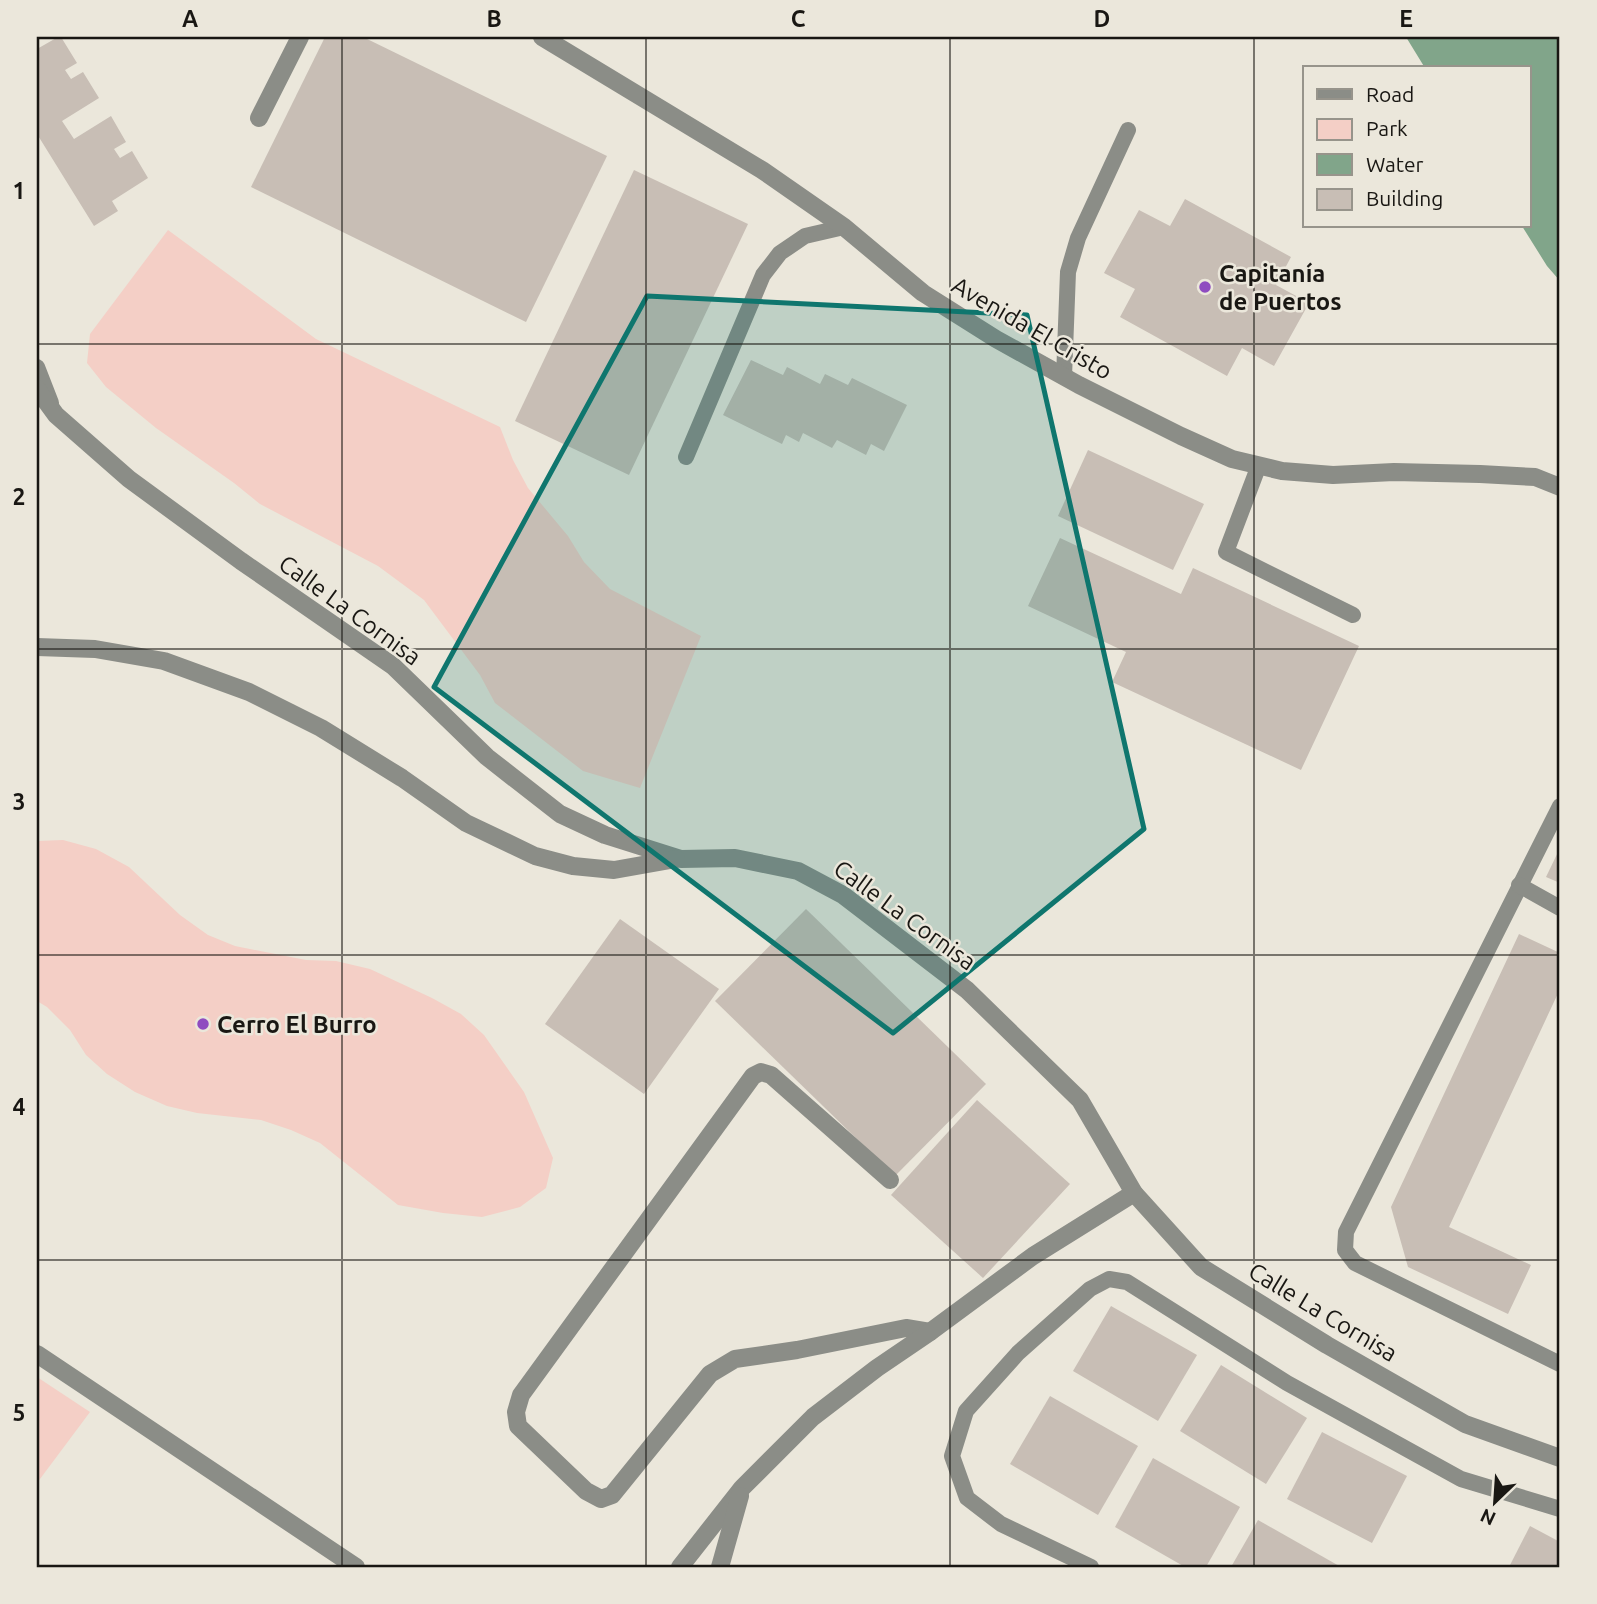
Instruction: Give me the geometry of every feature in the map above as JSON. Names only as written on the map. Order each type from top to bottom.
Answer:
[{"type":"street","points":[[259,118],[300,37]]},
{"type":"street","name":"Avenida El Cristo","points":[[542,37],[762,170],[844,228],[923,292],[996,339],[1064,377],[1232,459],[1282,471],[1333,475],[1394,472],[1535,477],[1560,487]]},
{"type":"street","name":"Calle La Cornisa","points":[[37,389],[56,415],[129,479],[241,561],[393,666],[487,757],[560,814],[605,835],[681,859],[735,858],[798,871],[843,895],[967,990],[1080,1100],[1133,1193],[1201,1267],[1315,1338],[1465,1424],[1560,1458]]},
{"type":"street","points":[[37,647],[95,649],[164,661],[249,692],[321,728],[402,778],[466,823],[535,856],[573,866],[614,870],[681,859]]},
{"type":"street","points":[[890,1180],[771,1075],[761,1072],[753,1076],[520,1395],[516,1412],[518,1426],[586,1491],[601,1499],[612,1495],[710,1374],[735,1359],[797,1350],[906,1328],[930,1332]]},
{"type":"street","points":[[680,1567],[742,1488],[814,1417],[877,1368],[1033,1256],[1133,1193]]},
{"type":"street","points":[[37,1354],[356,1567]]},
{"type":"street","points":[[720,1567],[742,1488]]},
{"type":"lane","points":[[1064,377],[1068,272],[1079,238],[1128,130]]},
{"type":"lane","points":[[686,457],[763,275],[780,253],[805,236],[844,228]]},
{"type":"lane","points":[[37,367],[56,415]]},
{"type":"lane","points":[[1259,465],[1226,552],[1353,615]]},
{"type":"lane","points":[[1560,806],[1346,1232],[1345,1250],[1355,1263],[1560,1364]]},
{"type":"lane","points":[[1519,885],[1560,908]]},
{"type":"lane","points":[[1091,1567],[1001,1524],[967,1498],[952,1456],[965,1411],[1018,1353],[1090,1289],[1108,1279],[1127,1282],[1287,1383],[1461,1479],[1560,1509]]},
{"type":"highlighted area","points":[[647,296],[1027,315],[1144,829],[893,1033],[434,687]]},
{"type":"green space","points":[[168,230],[316,339],[500,427],[528,488],[568,536],[584,562],[610,589],[701,636],[640,788],[583,771],[495,703],[480,675],[424,600],[378,566],[260,504],[156,428],[106,387],[87,363],[90,334]]},
{"type":"green space","points":[[63,840],[96,849],[129,867],[180,915],[208,935],[235,946],[306,960],[336,961],[370,969],[461,1014],[484,1035],[524,1092],[553,1158],[546,1188],[520,1207],[482,1217],[398,1205],[320,1143],[261,1120],[197,1113],[167,1106],[135,1092],[107,1074],[86,1055],[70,1030],[37,1001],[37,841]]},
{"type":"green space","points":[[37,1377],[90,1412],[37,1483]]},
{"type":"water","points":[[1406,37],[1560,37],[1560,281],[1547,266],[1523,228],[1530,228],[1530,66],[1424,66]]},
{"type":"building","points":[[61,37],[77,63],[65,70],[71,79],[83,72],[99,98],[62,121],[74,139],[111,116],[126,142],[114,149],[120,158],[132,151],[148,178],[112,201],[118,211],[94,226],[37,134],[37,49]]},
{"type":"building","points":[[325,37],[363,37],[607,156],[526,322],[251,187]]},
{"type":"building","points":[[634,170],[748,224],[629,475],[515,421]]},
{"type":"building","name":"Capitanía de Puertos","points":[[1185,199],[1291,257],[1276,285],[1309,303],[1274,366],[1242,348],[1227,376],[1120,317],[1135,289],[1104,273],[1139,210],[1170,226]]},
{"type":"building","points":[[751,360],[783,375],[787,367],[820,384],[825,374],[848,385],[852,378],[907,405],[884,451],[871,444],[866,455],[837,440],[832,448],[803,433],[799,442],[786,435],[782,444],[723,415]]},
{"type":"building","points":[[1088,450],[1204,504],[1173,570],[1058,516]]},
{"type":"building","points":[[1060,538],[1181,594],[1193,568],[1359,646],[1301,770],[1112,682],[1126,652],[1028,606]]},
{"type":"building","points":[[1560,848],[1560,883],[1546,877]]},
{"type":"building","points":[[806,909],[986,1084],[895,1176],[715,1001]]},
{"type":"building","points":[[620,919],[719,989],[644,1094],[545,1024]]},
{"type":"building","points":[[1519,934],[1560,953],[1560,989],[1449,1227],[1531,1265],[1508,1314],[1408,1267],[1391,1207]]},
{"type":"building","points":[[977,1100],[1070,1184],[983,1278],[891,1195]]},
{"type":"building","points":[[1111,1306],[1197,1355],[1158,1421],[1073,1371]]},
{"type":"building","points":[[1221,1365],[1307,1418],[1266,1484],[1180,1431]]},
{"type":"building","points":[[1050,1396],[1138,1446],[1098,1515],[1010,1464]]},
{"type":"building","points":[[1322,1432],[1407,1476],[1372,1543],[1287,1499]]},
{"type":"building","points":[[1153,1458],[1240,1507],[1206,1567],[1185,1567],[1115,1527]]},
{"type":"building","points":[[1258,1520],[1341,1567],[1231,1567]]},
{"type":"building","points":[[1530,1526],[1560,1542],[1560,1567],[1509,1567]]},
{"type":"place","name":"Capitanía de Puertos","points":[[1205,287]]},
{"type":"place","name":"Cerro El Burro","points":[[203,1024]]}]
